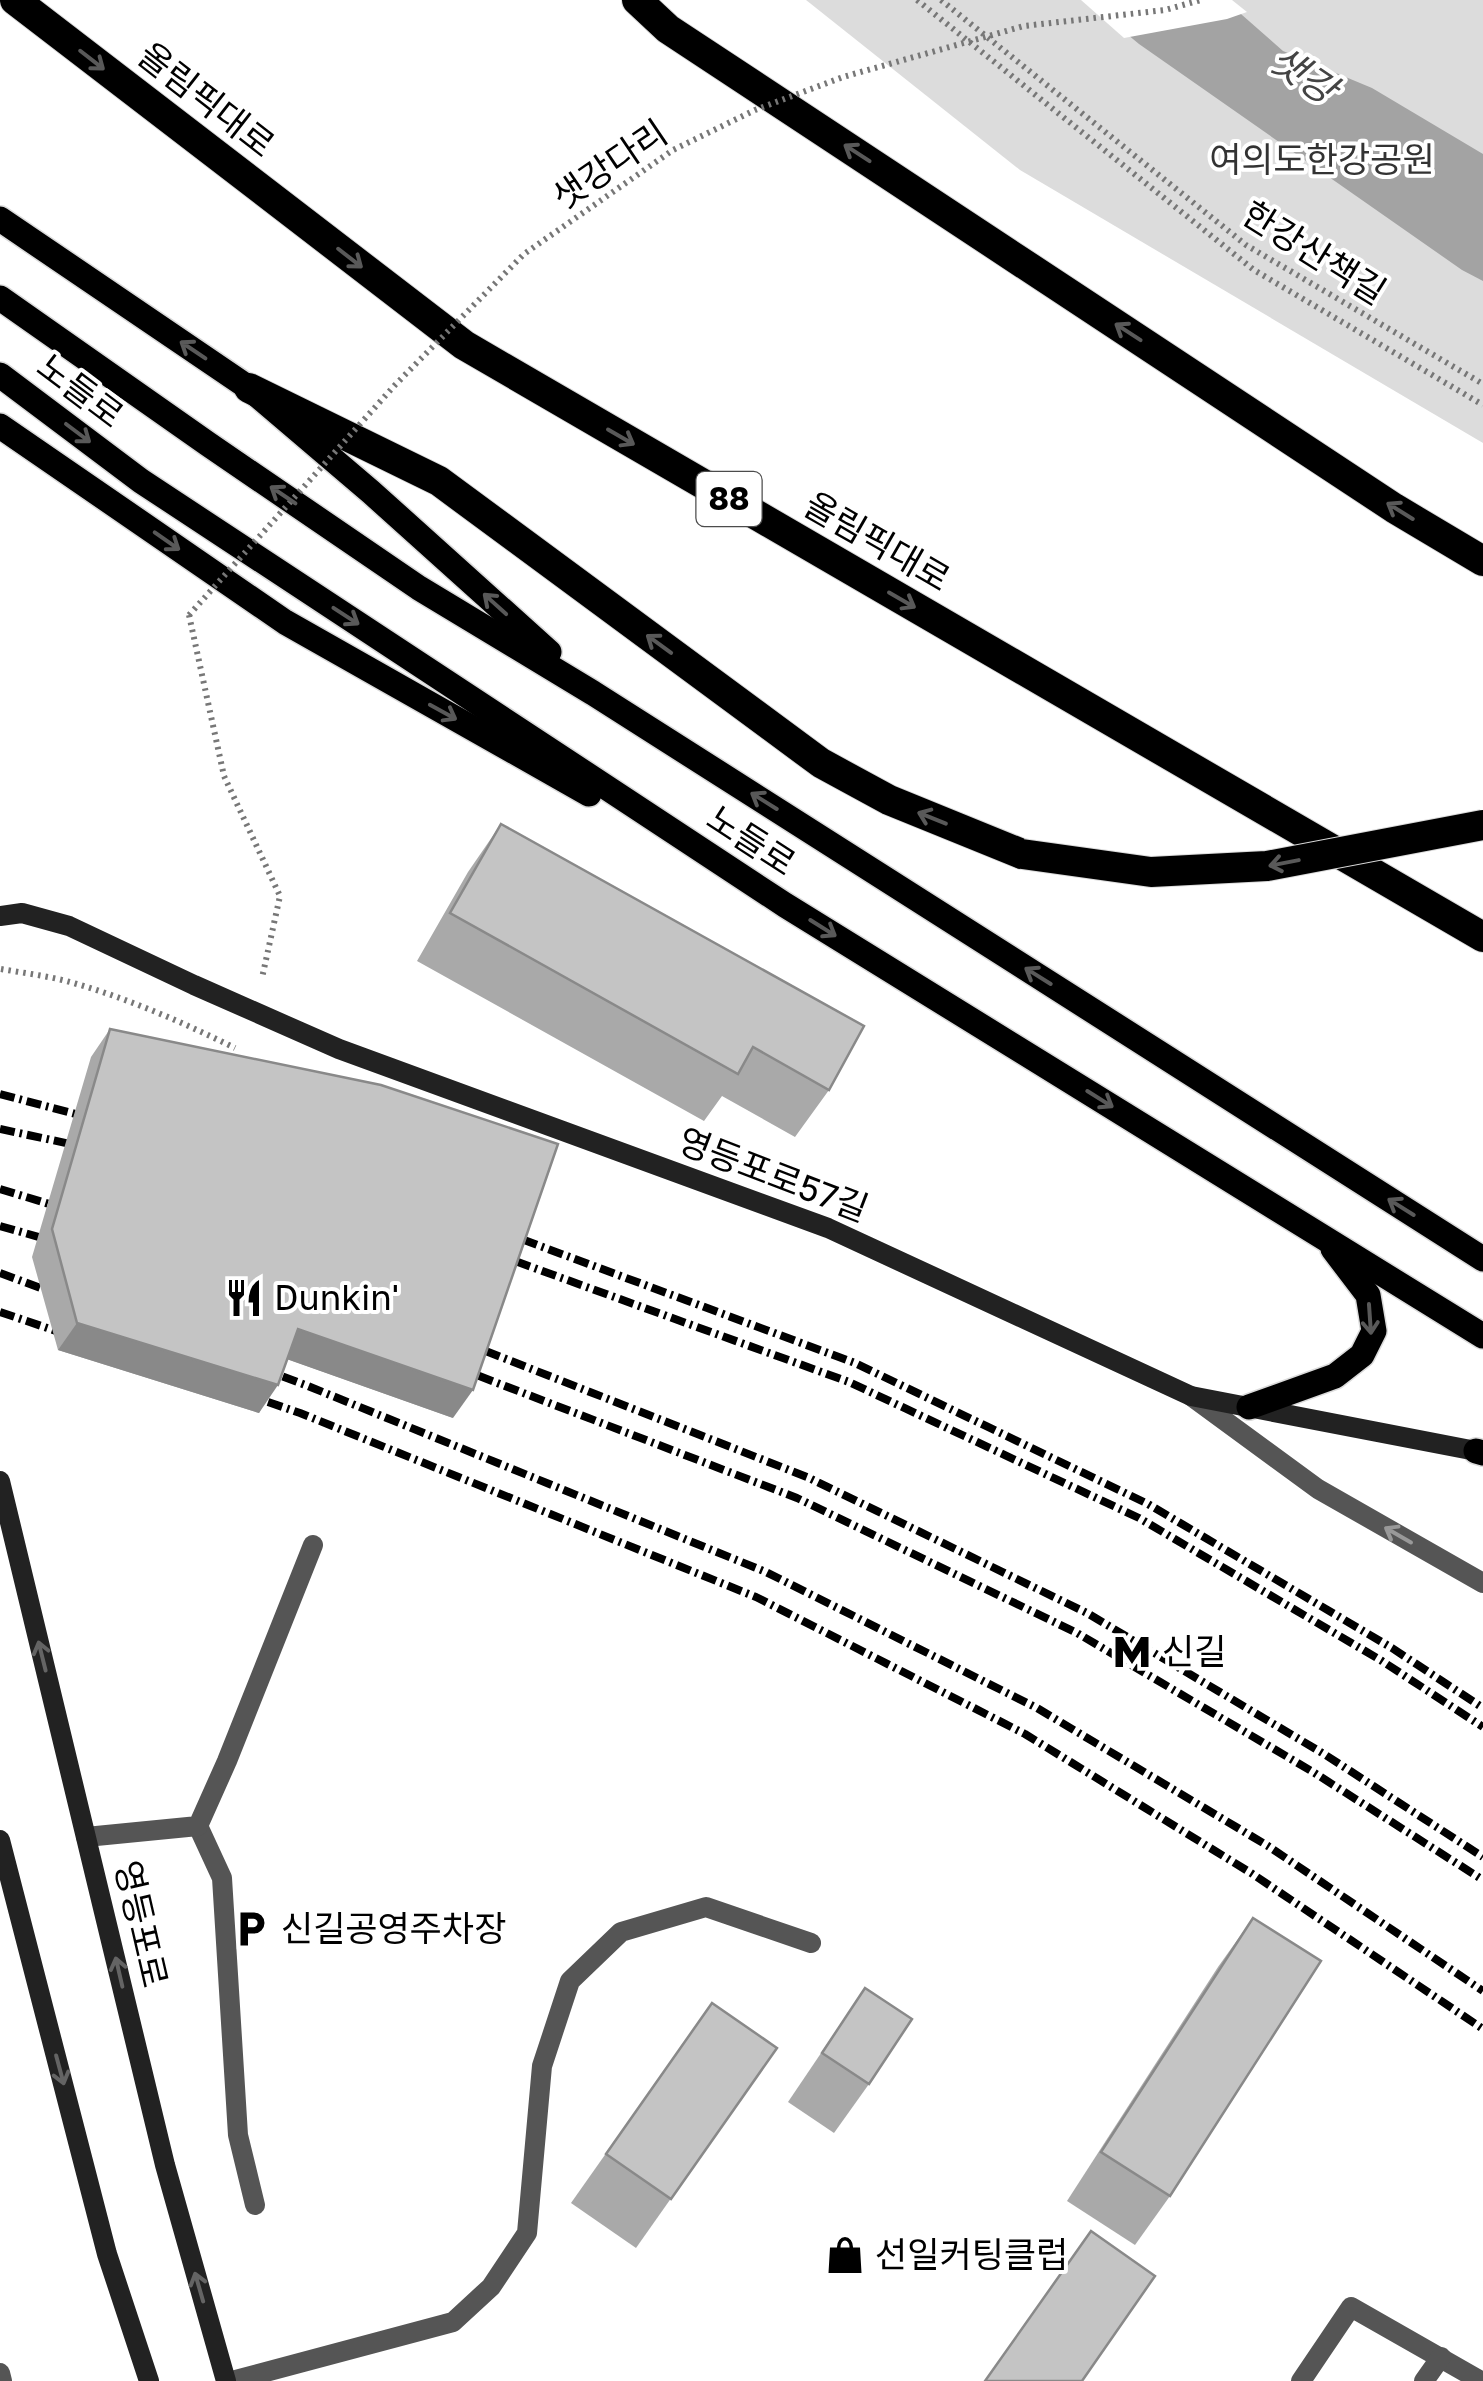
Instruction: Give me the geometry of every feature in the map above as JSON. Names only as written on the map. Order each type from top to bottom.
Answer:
[{"type":"highway","name":"올림픽대로","points":[[16,0],[464,346],[1483,937]]},
{"type":"highway","points":[[637,0],[668,29],[701,51],[1377,497],[1483,561]]},
{"type":"highway","points":[[249,388],[439,481],[821,763],[889,800],[1022,854],[1151,872],[1267,866],[1483,826]]},
{"type":"main road","points":[[0,220],[249,388],[593,692]]},
{"type":"main road","name":"노들로","points":[[0,298],[419,588],[593,692],[1483,1259]]},
{"type":"main road","name":"노들로","points":[[0,374],[140,481],[785,905],[1483,1336]]},
{"type":"main road","points":[[0,426],[285,622],[785,905]]},
{"type":"main road","points":[[1249,1407],[1335,1376],[1362,1355],[1374,1331],[1368,1295],[1324,1237]]},
{"type":"street","points":[[0,901],[22,913]]},
{"type":"street","name":"영등포로57길","points":[[0,916],[22,913],[69,926],[194,986],[338,1048],[828,1228],[1191,1396],[1318,1489],[1483,1583]]},
{"type":"street","points":[[1191,1396],[1481,1451]]},
{"type":"street","name":"영등포로","points":[[0,1481],[165,2165],[229,2381]]},
{"type":"street","points":[[254,2205],[238,2135],[222,1878],[198,1826],[313,1545]]},
{"type":"street","points":[[86,1838],[198,1826]]},
{"type":"street","points":[[0,1840],[107,2254],[149,2381]]},
{"type":"street","points":[[229,2381],[452,2322],[490,2287],[527,2233],[542,2066],[570,1981],[620,1932],[706,1907],[811,1943]]},
{"type":"street","points":[[1301,2381],[1350,2307],[1481,2381]]},
{"type":"street","points":[[1424,2381],[1441,2357]]},
{"type":"street","points":[[0,2373],[2,2381]]},
{"type":"path","points":[[917,0],[1254,270],[1483,405]]},
{"type":"path","name":"한강산책길","points":[[940,0],[1246,245],[1483,384]]},
{"type":"path","name":"샛강다리","points":[[262,978],[280,896],[224,776],[190,615],[395,385],[524,254],[672,150],[754,110],[843,77],[1024,26],[1165,10],[1201,0]]},
{"type":"path","points":[[2,968],[126,1000],[235,1048]]},
{"type":"green space","name":"여의도한강공원","points":[[806,0],[1483,0],[1483,443],[1020,170]]},
{"type":"water","name":"샛강","points":[[1086,0],[1225,0],[1283,51],[1372,88],[1483,154],[1483,281],[1139,44]]},
{"type":"pier","points":[[1081,0],[1232,0],[1247,12],[1124,38]]},
{"type":"building","points":[[501,824],[864,1026],[829,1090],[753,1047],[738,1074],[450,913]]},
{"type":"building","points":[[110,1029],[381,1085],[558,1144],[473,1390],[298,1329],[278,1385],[77,1323],[52,1229]]},
{"type":"building","points":[[1253,1918],[1321,1961],[1170,2196],[1101,2152]]},
{"type":"building","points":[[865,1988],[912,2019],[869,2084],[822,2053]]},
{"type":"building","points":[[712,2003],[777,2048],[671,2199],[606,2154]]},
{"type":"building","points":[[1091,2231],[1155,2276],[1082,2381],[985,2381]]},
{"type":"railway","points":[[0,1094],[102,1121]]},
{"type":"railway","points":[[0,1129],[94,1149]]},
{"type":"railway","points":[[0,1189],[72,1211]]},
{"type":"railway","points":[[0,1226],[67,1245]]},
{"type":"railway","points":[[497,1230],[855,1363],[1148,1504],[1392,1648],[1483,1708]]},
{"type":"railway","points":[[490,1252],[849,1382],[1139,1518],[1382,1661],[1483,1727]]},
{"type":"railway","points":[[0,1273],[65,1297]]},
{"type":"railway","points":[[0,1312],[80,1339]]},
{"type":"railway","points":[[460,1341],[807,1477],[1087,1613],[1324,1754],[1483,1857]]},
{"type":"railway","points":[[453,1366],[797,1498],[1077,1633],[1313,1772],[1483,1880]]},
{"type":"railway","points":[[257,1367],[766,1572],[1037,1708],[1268,1846],[1483,1991]]},
{"type":"railway","points":[[242,1393],[756,1597],[1025,1734],[1251,1873],[1483,2029]]},
{"type":"place","name":"Dunkin'","points":[[244,1298]]},
{"type":"place","name":"신길","points":[[1132,1652]]},
{"type":"place","name":"신길공영주차장","points":[[251,1929]]},
{"type":"place","name":"선일커팅클럽","points":[[845,2255]]}]
